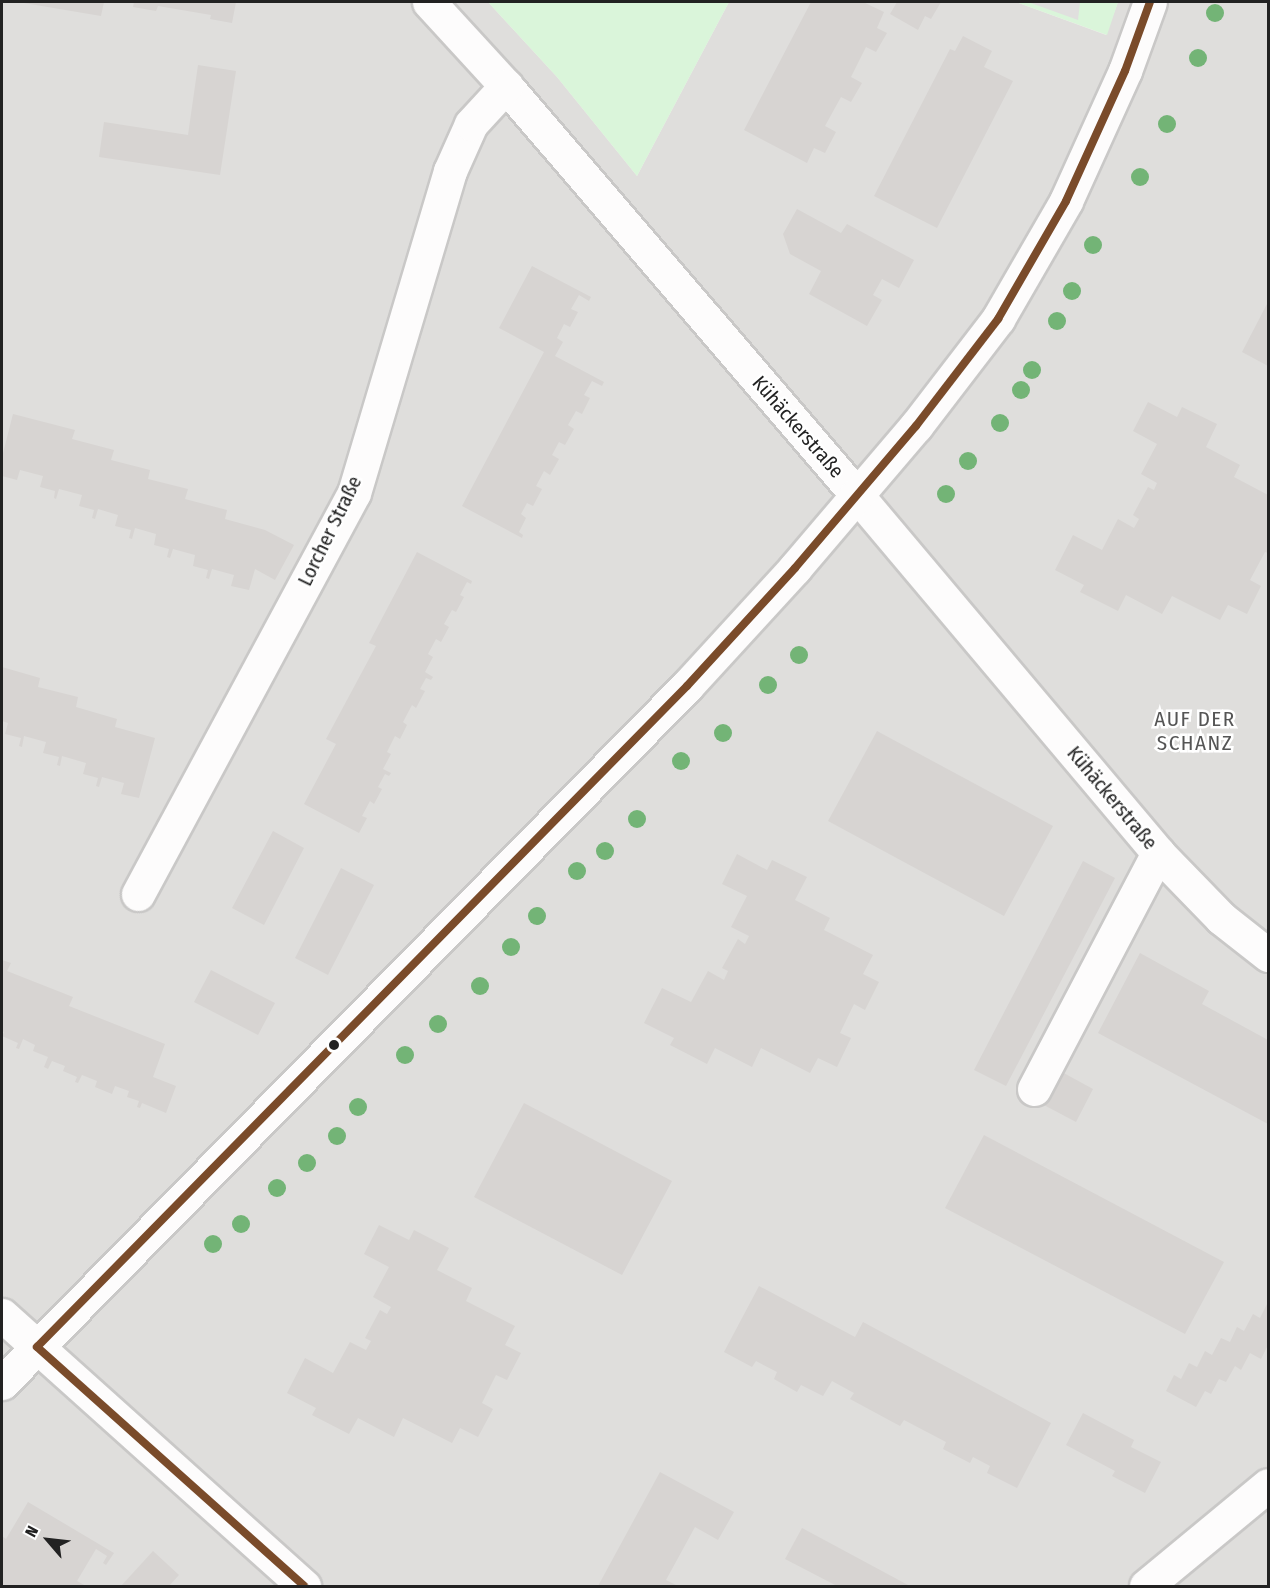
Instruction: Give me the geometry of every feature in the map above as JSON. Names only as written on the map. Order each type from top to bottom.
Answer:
[{"type":"street","name":"Kühäckerstraße","points":[[429,2],[506,86],[856,494],[1158,853],[1221,918],[1269,955]]},
{"type":"street","points":[[2,1383],[687,686],[795,568],[916,426],[998,319],[1066,201],[1125,71],[1150,2]]},
{"type":"street","name":"Lorcher Straße","points":[[138,894],[354,493],[450,171],[471,124],[506,86]]},
{"type":"street","points":[[1034,1089],[1158,853]]},
{"type":"street","points":[[2,1315],[304,1587]]},
{"type":"street","points":[[1146,1587],[1269,1485]]},
{"type":"shaded area","points":[[2,2],[488,2],[557,77],[637,176],[729,2],[1016,2],[1106,35],[1118,2],[1268,2],[1268,1586],[2,1586]]},
{"type":"shaded area","points":[[1028,2],[1080,2],[1078,20]]},
{"type":"green space","points":[[488,2],[729,2],[637,176],[557,77]]},
{"type":"green space","points":[[1016,2],[1118,2],[1107,35]]},
{"type":"building","points":[[18,2],[104,2],[101,16]]},
{"type":"building","points":[[134,2],[236,2],[232,23],[210,19],[211,15],[158,6],[156,11],[133,7]]},
{"type":"building","points":[[811,2],[863,2],[884,12],[877,28],[887,33],[876,52],[866,47],[851,77],[862,83],[851,102],[841,97],[825,126],[836,132],[825,153],[814,148],[807,163],[744,130]]},
{"type":"building","points":[[897,2],[941,2],[931,19],[925,16],[918,30],[890,14]]},
{"type":"building","points":[[963,36],[992,51],[984,67],[1013,81],[937,228],[874,196],[950,49],[955,51]]},
{"type":"building","points":[[198,65],[236,71],[220,175],[99,157],[104,122],[188,135]]},
{"type":"building","points":[[797,209],[841,233],[847,224],[914,260],[899,288],[882,279],[873,295],[882,300],[867,326],[809,294],[821,271],[790,254],[783,234]]},
{"type":"building","points":[[532,266],[591,297],[589,301],[579,295],[571,309],[578,312],[570,327],[564,324],[557,338],[563,342],[555,356],[604,382],[602,386],[592,381],[584,395],[590,398],[582,414],[576,411],[568,425],[574,429],[565,445],[559,442],[552,455],[559,459],[550,475],[544,471],[536,486],[542,489],[533,506],[527,503],[521,514],[526,518],[519,532],[523,535],[522,538],[462,506],[544,352],[499,328]]},
{"type":"building","points":[[1268,302],[1268,366],[1242,352]]},
{"type":"building","points":[[1148,402],[1177,417],[1182,407],[1217,424],[1206,447],[1240,465],[1234,477],[1268,495],[1268,553],[1265,552],[1250,580],[1261,586],[1247,614],[1228,605],[1220,620],[1172,596],[1162,614],[1126,595],[1118,611],[1080,592],[1084,585],[1055,570],[1073,535],[1102,550],[1118,519],[1134,528],[1139,519],[1133,515],[1148,487],[1154,490],[1157,483],[1141,474],[1157,444],[1133,431]]},
{"type":"building","points":[[13,414],[75,430],[72,439],[114,450],[111,460],[150,470],[148,479],[188,489],[185,499],[227,510],[225,519],[265,530],[294,545],[275,580],[255,569],[249,590],[231,586],[234,575],[212,569],[209,579],[206,578],[208,570],[193,566],[195,555],[173,549],[170,558],[167,557],[169,549],[154,545],[156,534],[135,528],[132,539],[129,538],[131,530],[115,526],[118,515],[98,509],[95,519],[92,518],[94,510],[79,506],[82,495],[59,489],[56,499],[54,498],[55,491],[40,487],[43,476],[20,470],[17,480],[2,476],[2,457]]},
{"type":"building","points":[[417,552],[472,581],[471,584],[467,582],[460,595],[464,597],[456,612],[452,610],[444,624],[449,627],[441,642],[436,639],[428,654],[433,657],[425,672],[433,677],[431,680],[426,678],[420,689],[425,691],[416,708],[412,705],[403,722],[407,725],[400,739],[395,736],[387,752],[391,754],[383,769],[391,773],[389,776],[385,774],[378,787],[382,789],[374,804],[370,801],[362,816],[367,818],[359,833],[304,804],[336,744],[326,739],[376,646],[369,643]]},
{"type":"building","points":[[2,667],[40,678],[38,687],[78,697],[76,707],[117,719],[115,727],[155,738],[139,798],[121,794],[124,783],[102,777],[99,787],[96,786],[98,778],[83,774],[86,763],[62,756],[60,766],[57,765],[59,757],[43,753],[46,742],[24,736],[22,747],[19,746],[21,738],[5,734],[8,723],[2,721]]},
{"type":"building","points":[[877,731],[1053,826],[1004,916],[828,821]]},
{"type":"building","points":[[273,831],[304,848],[264,925],[232,908]]},
{"type":"building","points":[[737,854],[767,870],[772,860],[807,877],[795,900],[830,918],[824,930],[873,955],[863,974],[879,982],[865,1010],[854,1004],[840,1033],[851,1038],[837,1067],[818,1058],[810,1073],[761,1048],[752,1067],[715,1048],[707,1064],[670,1045],[674,1038],[644,1023],[662,988],[691,1002],[708,971],[724,980],[728,971],[722,968],[738,939],[745,944],[749,936],[731,927],[747,896],[722,884]]},
{"type":"building","points":[[1083,861],[1115,878],[1006,1086],[974,1070]]},
{"type":"building","points":[[341,868],[374,885],[328,975],[295,958]]},
{"type":"building","points":[[1140,953],[1209,991],[1202,1004],[1268,1040],[1268,1124],[1098,1033]]},
{"type":"building","points":[[2,960],[11,963],[7,971],[73,997],[69,1006],[165,1044],[153,1077],[176,1086],[166,1113],[142,1103],[140,1108],[137,1107],[139,1101],[127,1097],[129,1091],[115,1086],[112,1094],[95,1087],[97,1081],[82,1075],[78,1083],[75,1082],[77,1077],[63,1071],[65,1066],[52,1061],[48,1069],[44,1067],[48,1057],[33,1051],[35,1045],[23,1039],[19,1049],[16,1048],[18,1043],[2,1036],[4,1032],[2,1031]]},
{"type":"building","points":[[211,970],[275,1003],[258,1035],[194,1002]]},
{"type":"building","points":[[1060,1071],[1093,1089],[1076,1122],[1042,1104]]},
{"type":"building","points":[[524,1103],[672,1181],[622,1275],[474,1197]]},
{"type":"building","points":[[984,1135],[1224,1262],[1185,1334],[945,1208]]},
{"type":"building","points":[[379,1225],[409,1240],[414,1230],[449,1248],[437,1270],[472,1288],[466,1301],[515,1326],[505,1345],[521,1353],[507,1380],[496,1375],[482,1403],[493,1409],[478,1437],[460,1428],[452,1443],[403,1418],[394,1437],[358,1418],[349,1434],[312,1415],[316,1408],[287,1393],[305,1358],[333,1373],[350,1342],[366,1350],[371,1341],[365,1338],[380,1310],[387,1314],[391,1307],[373,1297],[389,1267],[364,1254]]},
{"type":"building","points":[[759,1286],[855,1337],[863,1322],[1051,1423],[1017,1488],[987,1473],[990,1466],[973,1457],[970,1463],[943,1449],[946,1442],[904,1420],[900,1426],[850,1399],[854,1393],[832,1381],[823,1396],[801,1385],[797,1392],[774,1379],[777,1372],[756,1361],[752,1367],[724,1352]]},
{"type":"building","points":[[1268,1302],[1268,1345],[1261,1359],[1250,1353],[1241,1370],[1235,1366],[1226,1382],[1219,1379],[1211,1394],[1205,1391],[1196,1407],[1166,1391],[1174,1375],[1181,1379],[1189,1363],[1197,1367],[1205,1351],[1212,1355],[1221,1338],[1230,1342],[1237,1327],[1244,1331],[1253,1314],[1260,1318]]},
{"type":"building","points":[[1083,1413],[1134,1440],[1131,1447],[1161,1462],[1145,1493],[1112,1476],[1115,1471],[1066,1445]]},
{"type":"building","points":[[660,1472],[734,1512],[718,1540],[695,1527],[666,1580],[678,1586],[598,1586]]},
{"type":"building","points":[[28,1502],[114,1553],[106,1565],[103,1563],[107,1556],[96,1549],[77,1581],[86,1586],[2,1586],[2,1536],[6,1539]]},
{"type":"building","points":[[802,1528],[908,1585],[837,1586],[785,1559]]},
{"type":"building","points":[[153,1551],[179,1575],[169,1586],[121,1586]]},
{"type":"transit line","points":[[37,1347],[687,686],[795,568],[916,426],[998,319],[1066,201],[1125,71],[1150,2]]},
{"type":"transit line","points":[[37,1347],[304,1586]]},
{"type":"district","name":"AUF DER SCHANZ","points":[[1195,731]]}]
